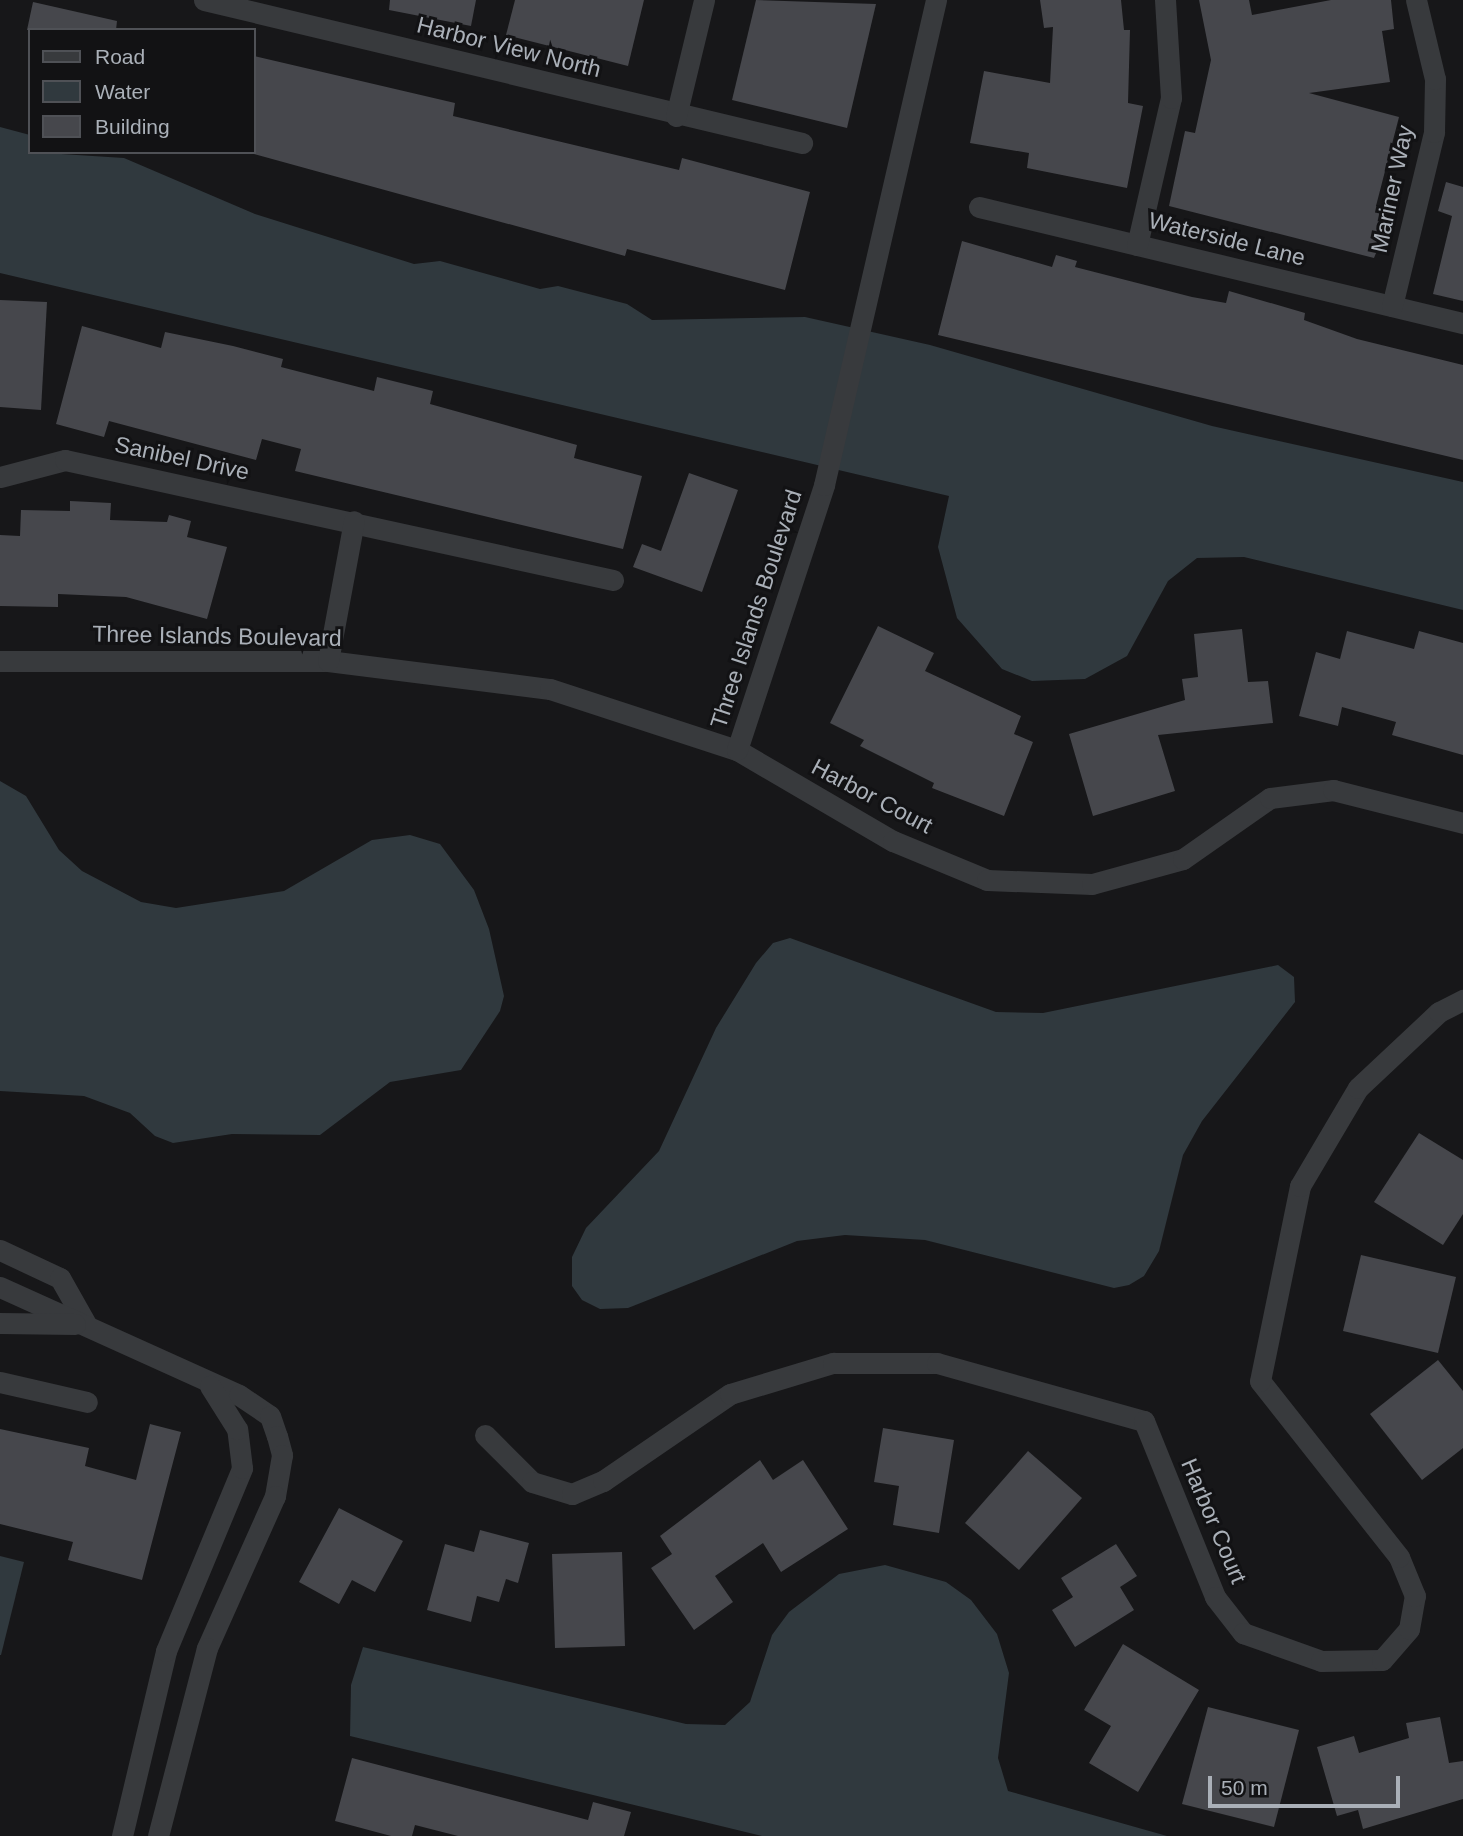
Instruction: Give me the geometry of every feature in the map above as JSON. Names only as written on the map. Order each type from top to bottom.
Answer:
[{"type":"street","name":"Harbor View North","points":[[204,0],[676,116],[802,143]]},
{"type":"street","points":[[676,116],[704,0]]},
{"type":"street","name":"Three Islands Boulevard","points":[[0,661],[328,661],[550,689],[737,750],[824,485],[936,0]]},
{"type":"street","points":[[1136,245],[1171,98],[1165,0]]},
{"type":"street","name":"Mariner Way","points":[[1392,306],[1434,132],[1435,79],[1416,0]]},
{"type":"street","name":"Waterside Lane","points":[[979,207],[1463,323]]},
{"type":"street","name":"Sanibel Drive","points":[[0,477],[65,460],[354,521],[613,580]]},
{"type":"street","points":[[328,661],[354,521]]},
{"type":"street","name":"Harbor Court","points":[[737,750],[893,841],[987,880],[1105,880],[1183,859],[1270,798],[1333,790],[1463,823]]},
{"type":"street","name":"Harbor Court","points":[[485,1435],[532,1482],[572,1494],[603,1480],[730,1394],[833,1363],[937,1363],[1144,1421],[1215,1597],[1242,1633],[1321,1661],[1382,1660],[1409,1629],[1415,1596],[1399,1557],[1260,1381],[1300,1186],[1359,1088],[1439,1013],[1463,1000]]},
{"type":"street","points":[[0,1250],[60,1279],[86,1324]]},
{"type":"street","points":[[0,1287],[86,1324],[210,1386],[239,1395],[270,1416],[281,1473],[207,1648],[158,1836]]},
{"type":"street","points":[[0,1323],[86,1324]]},
{"type":"street","points":[[0,1382],[87,1402]]},
{"type":"street","points":[[122,1836],[166,1651],[242,1468],[237,1429],[210,1386]]},
{"type":"water","points":[[0,127],[28,134],[28,154],[124,158],[255,214],[414,264],[440,261],[540,289],[558,286],[627,304],[652,320],[805,317],[930,345],[1212,426],[1463,482],[1463,610],[1244,557],[1197,558],[1168,581],[1127,656],[1085,679],[1032,681],[1002,669],[957,618],[938,547],[949,496],[0,273]]},
{"type":"water","points":[[0,781],[26,796],[59,850],[82,871],[141,902],[176,908],[284,891],[372,840],[410,835],[440,844],[474,890],[489,929],[504,996],[500,1011],[461,1070],[390,1082],[320,1135],[232,1134],[173,1143],[155,1136],[130,1113],[84,1096],[0,1091]]},
{"type":"water","points":[[790,938],[996,1012],[1043,1013],[1278,965],[1294,977],[1295,1002],[1202,1121],[1183,1155],[1159,1251],[1144,1276],[1129,1285],[1114,1288],[925,1240],[845,1235],[797,1241],[628,1308],[600,1309],[582,1300],[572,1286],[572,1257],[586,1228],[659,1151],[716,1028],[756,963],[773,943]]},
{"type":"water","points":[[0,1556],[24,1562],[1,1655],[0,1655]]},
{"type":"water","points":[[885,1565],[946,1582],[971,1600],[997,1634],[1009,1673],[998,1758],[1008,1791],[1167,1836],[762,1836],[350,1736],[351,1685],[363,1647],[686,1724],[725,1725],[750,1702],[772,1635],[789,1612],[839,1574]]},
{"type":"building","points":[[390,0],[476,0],[471,26],[389,10]]},
{"type":"building","points":[[515,0],[644,0],[628,66],[506,35]]},
{"type":"building","points":[[756,0],[876,4],[847,128],[732,100]]},
{"type":"building","points":[[1040,0],[1121,0],[1124,30],[1130,30],[1128,103],[1143,106],[1127,188],[1027,168],[1029,153],[970,143],[984,71],[1050,83],[1053,27],[1044,28]]},
{"type":"building","points":[[1199,0],[1249,0],[1252,15],[1331,0],[1391,0],[1394,29],[1382,31],[1390,82],[1309,93],[1399,117],[1376,206],[1385,208],[1380,229],[1385,231],[1374,258],[1169,206],[1185,131],[1195,133],[1211,60]]},
{"type":"building","points":[[33,2],[117,21],[116,28],[27,30]]},
{"type":"building","points":[[256,56],[455,103],[453,116],[679,170],[682,158],[810,192],[785,290],[627,249],[625,256],[254,154]]},
{"type":"building","points":[[1446,182],[1463,187],[1463,301],[1433,294],[1452,216],[1438,211]]},
{"type":"building","points":[[962,241],[1052,267],[1056,255],[1077,261],[1075,267],[1192,297],[1226,303],[1229,291],[1305,313],[1304,320],[1357,339],[1463,365],[1463,460],[938,335]]},
{"type":"building","points":[[0,300],[47,302],[41,410],[0,407]]},
{"type":"building","points":[[82,326],[161,348],[165,332],[233,346],[283,359],[281,367],[374,391],[377,377],[433,391],[430,404],[577,445],[574,458],[642,476],[623,549],[295,471],[301,449],[262,439],[256,460],[109,421],[104,437],[56,424]]},
{"type":"building","points":[[689,473],[738,490],[702,592],[633,567],[642,544],[661,551]]},
{"type":"building","points":[[70,501],[111,503],[110,520],[167,522],[169,515],[191,521],[187,537],[227,547],[207,619],[126,597],[58,594],[58,607],[0,606],[0,535],[20,536],[21,510],[70,511]]},
{"type":"building","points":[[878,626],[934,653],[925,671],[1021,716],[1014,734],[1033,742],[1004,816],[932,788],[934,783],[860,746],[864,740],[830,723]]},
{"type":"building","points":[[1242,629],[1248,682],[1268,681],[1273,723],[1158,735],[1175,791],[1093,816],[1069,734],[1185,700],[1182,679],[1198,677],[1194,634]]},
{"type":"building","points":[[1347,631],[1414,649],[1419,631],[1463,643],[1463,755],[1392,735],[1396,722],[1342,707],[1338,726],[1299,716],[1316,652],[1340,659]]},
{"type":"building","points":[[1419,1133],[1463,1160],[1463,1214],[1443,1245],[1374,1202]]},
{"type":"building","points":[[1361,1255],[1456,1277],[1438,1353],[1343,1331]]},
{"type":"building","points":[[1438,1360],[1463,1391],[1463,1448],[1422,1480],[1370,1414]]},
{"type":"building","points":[[150,1424],[181,1432],[142,1580],[68,1560],[73,1542],[0,1524],[0,1429],[89,1448],[85,1466],[136,1480]]},
{"type":"building","points":[[883,1428],[954,1440],[939,1533],[893,1525],[899,1486],[874,1482]]},
{"type":"building","points":[[1028,1451],[1082,1498],[1019,1570],[965,1523]]},
{"type":"building","points":[[760,1460],[773,1480],[803,1460],[848,1529],[781,1572],[763,1543],[715,1576],[733,1602],[694,1630],[651,1568],[672,1554],[660,1536]]},
{"type":"building","points":[[339,1508],[403,1541],[375,1592],[352,1580],[339,1604],[299,1582]]},
{"type":"building","points":[[480,1530],[529,1543],[518,1583],[506,1579],[499,1602],[477,1596],[471,1622],[427,1610],[445,1544],[474,1552]]},
{"type":"building","points":[[1116,1544],[1137,1576],[1120,1587],[1134,1610],[1075,1647],[1052,1610],[1073,1597],[1061,1578]]},
{"type":"building","points":[[622,1552],[625,1646],[555,1648],[552,1554]]},
{"type":"building","points":[[1123,1644],[1199,1690],[1138,1792],[1089,1763],[1111,1726],[1084,1710]]},
{"type":"building","points":[[1208,1707],[1299,1730],[1274,1827],[1182,1804]]},
{"type":"building","points":[[1440,1717],[1449,1763],[1463,1761],[1463,1799],[1363,1829],[1358,1810],[1337,1816],[1317,1747],[1354,1736],[1359,1753],[1409,1738],[1406,1723]]},
{"type":"building","points":[[352,1758],[588,1820],[593,1802],[631,1812],[624,1836],[458,1836],[415,1825],[412,1836],[391,1836],[335,1821]]}]
